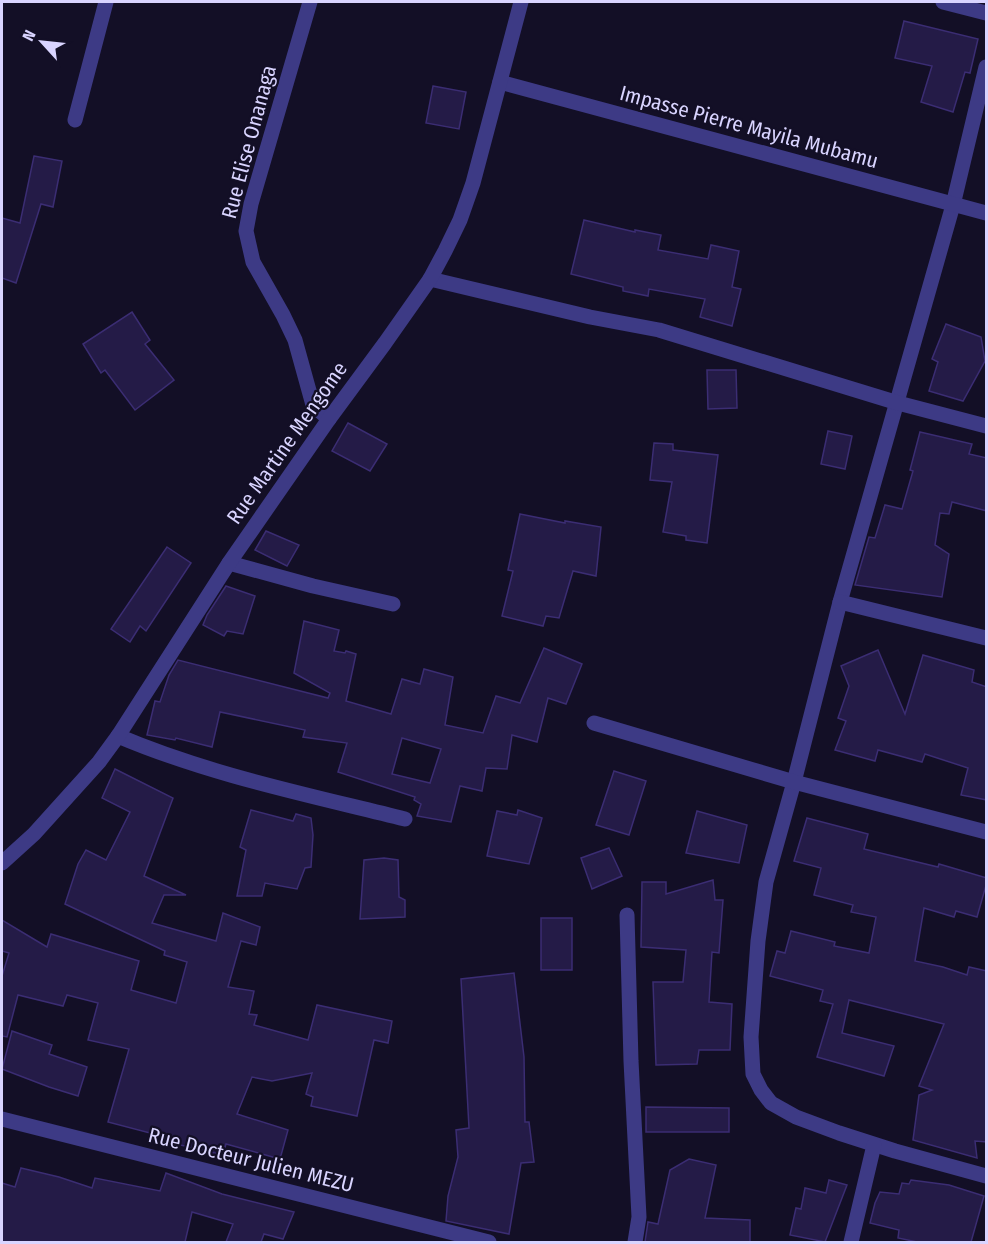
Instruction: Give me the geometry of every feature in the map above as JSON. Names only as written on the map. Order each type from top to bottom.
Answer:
[{"type":"street","points":[[75,120],[106,2]]},
{"type":"street","name":"Rue Elise Onanaga","points":[[310,2],[251,204],[246,231],[253,262],[283,315],[294,340],[313,405],[329,419]]},
{"type":"street","name":"Rue Martine Mengome","points":[[2,864],[41,827],[99,762],[229,563],[430,279],[460,220],[473,183],[521,2]]},
{"type":"street","points":[[943,2],[987,13]]},
{"type":"street","points":[[987,67],[953,205],[840,602],[766,882],[754,980],[751,1037],[753,1074],[771,1103],[796,1117],[874,1145],[987,1176]]},
{"type":"street","name":"Impasse Pierre Mayila Mubamu","points":[[500,82],[987,213]]},
{"type":"street","points":[[430,279],[591,317],[659,330],[898,403],[987,426]]},
{"type":"street","points":[[229,563],[313,586],[393,604]]},
{"type":"street","points":[[840,602],[987,638]]},
{"type":"street","points":[[594,723],[794,782],[987,832]]},
{"type":"street","points":[[118,736],[204,768],[405,819]]},
{"type":"street","points":[[627,915],[639,1218],[635,1242]]},
{"type":"street","name":"Rue Docteur Julien MEZU","points":[[2,1119],[489,1242]]},
{"type":"street","points":[[851,1242],[874,1145]]},
{"type":"building","points":[[904,21],[978,39],[970,73],[965,72],[953,112],[921,102],[932,66],[895,58]]},
{"type":"building","points":[[433,86],[466,92],[459,129],[426,123]]},
{"type":"building","points":[[34,156],[62,161],[53,207],[41,204],[16,283],[2,278],[2,218],[20,223]]},
{"type":"building","points":[[584,220],[635,232],[635,230],[661,235],[658,250],[708,259],[711,245],[739,251],[732,287],[741,289],[732,326],[700,317],[705,299],[649,289],[648,296],[623,291],[623,287],[571,274]]},
{"type":"building","points":[[132,312],[150,340],[145,344],[174,380],[135,410],[105,370],[101,373],[83,344]]},
{"type":"building","points":[[946,324],[981,337],[985,361],[963,401],[929,391],[938,362],[932,359]]},
{"type":"building","points":[[707,370],[736,370],[737,408],[708,409]]},
{"type":"building","points":[[348,423],[387,444],[370,471],[332,451]]},
{"type":"building","points":[[828,431],[852,436],[845,469],[821,464]]},
{"type":"building","points":[[920,432],[972,444],[969,454],[987,458],[987,511],[952,502],[949,514],[940,513],[935,545],[949,554],[942,597],[855,585],[869,537],[875,538],[885,505],[902,509],[913,471],[910,470]]},
{"type":"building","points":[[654,443],[673,444],[673,450],[718,455],[707,543],[686,540],[686,536],[663,532],[672,482],[650,480]]},
{"type":"building","points":[[520,514],[601,527],[596,576],[573,571],[559,618],[546,616],[543,626],[502,616],[513,571],[508,570]]},
{"type":"building","points":[[266,531],[299,545],[287,566],[255,550]]},
{"type":"building","points":[[167,547],[191,563],[146,631],[140,626],[130,642],[111,629]]},
{"type":"building","points":[[226,586],[255,596],[243,634],[227,631],[224,636],[203,625]]},
{"type":"building","points":[[304,621],[339,630],[334,651],[356,654],[346,701],[391,714],[402,679],[420,684],[424,669],[453,677],[445,725],[483,733],[496,696],[520,703],[544,648],[582,664],[566,704],[548,698],[537,742],[512,735],[507,769],[486,768],[482,791],[460,786],[451,822],[417,816],[421,804],[414,800],[415,797],[338,772],[347,743],[303,737],[305,730],[220,712],[212,747],[176,738],[175,740],[147,735],[155,701],[160,702],[169,675],[178,660],[328,698],[330,693],[294,673]],"holes":[[[402,738],[441,749],[430,783],[392,774]]]},
{"type":"building","points":[[878,650],[905,714],[923,655],[974,670],[972,682],[987,687],[987,800],[961,795],[968,768],[925,754],[922,762],[878,750],[875,761],[835,750],[846,721],[838,718],[849,686],[841,666]]},
{"type":"building","points":[[115,769],[173,798],[144,876],[186,895],[164,895],[152,923],[216,941],[223,913],[260,927],[256,945],[241,941],[228,987],[254,991],[249,1014],[257,1015],[254,1025],[308,1040],[317,1005],[392,1021],[388,1043],[374,1040],[357,1116],[311,1106],[313,1097],[306,1094],[312,1073],[272,1081],[252,1077],[237,1114],[288,1130],[280,1159],[226,1144],[223,1155],[172,1143],[173,1139],[108,1122],[129,1049],[88,1040],[98,1003],[67,995],[63,1006],[18,995],[7,1037],[2,1036],[2,976],[9,953],[2,951],[2,920],[47,947],[51,934],[139,961],[131,990],[176,1003],[187,962],[164,955],[165,951],[65,904],[78,864],[86,850],[106,860],[130,812],[102,798]]},
{"type":"building","points":[[614,771],[646,781],[629,835],[596,825]]},
{"type":"building","points":[[251,810],[293,821],[296,814],[311,818],[313,835],[311,867],[305,868],[297,889],[265,883],[262,896],[237,896],[246,850],[240,847]]},
{"type":"building","points":[[518,810],[542,818],[529,864],[487,856],[497,811],[517,815]]},
{"type":"building","points":[[697,811],[747,825],[739,863],[686,853]]},
{"type":"building","points":[[807,818],[868,834],[864,849],[938,867],[939,864],[987,878],[977,917],[956,911],[954,917],[924,908],[915,961],[967,975],[969,967],[987,971],[987,1142],[975,1141],[977,1158],[913,1140],[919,1095],[932,1090],[919,1086],[944,1024],[849,1000],[842,1033],[894,1046],[884,1076],[817,1057],[833,1004],[820,1001],[823,990],[770,976],[777,951],[785,953],[791,931],[835,942],[834,946],[869,953],[876,917],[851,912],[853,905],[814,895],[821,868],[794,861]]},
{"type":"building","points":[[609,848],[622,876],[592,889],[581,858]]},
{"type":"building","points":[[384,858],[398,860],[399,897],[405,900],[405,917],[360,919],[364,860]]},
{"type":"building","points":[[713,880],[715,900],[723,900],[719,953],[712,952],[709,1002],[732,1004],[730,1050],[699,1050],[697,1064],[656,1065],[653,982],[683,982],[686,950],[641,947],[642,882],[666,882],[666,894]]},
{"type":"building","points":[[541,918],[572,918],[572,970],[541,970]]},
{"type":"building","points":[[514,973],[524,1057],[525,1122],[529,1122],[534,1162],[521,1163],[509,1234],[446,1221],[448,1196],[458,1157],[456,1130],[469,1128],[461,979]]},
{"type":"building","points":[[12,1031],[52,1045],[49,1054],[87,1067],[78,1096],[2,1069]]},
{"type":"building","points":[[646,1107],[729,1108],[729,1132],[646,1132]]},
{"type":"building","points":[[689,1159],[716,1165],[705,1218],[750,1220],[750,1242],[645,1242],[648,1222],[658,1224],[670,1170]]},
{"type":"building","points":[[21,1168],[92,1188],[95,1178],[160,1191],[166,1173],[222,1194],[294,1212],[283,1239],[264,1234],[261,1242],[226,1242],[233,1224],[192,1212],[185,1242],[2,1242],[2,1183],[15,1187]]},
{"type":"building","points":[[829,1180],[847,1185],[825,1242],[790,1235],[796,1208],[801,1209],[805,1188],[826,1193]]},
{"type":"building","points":[[911,1180],[949,1185],[984,1196],[971,1242],[917,1242],[898,1238],[899,1230],[870,1223],[880,1192],[899,1194],[902,1183],[909,1184]]}]
